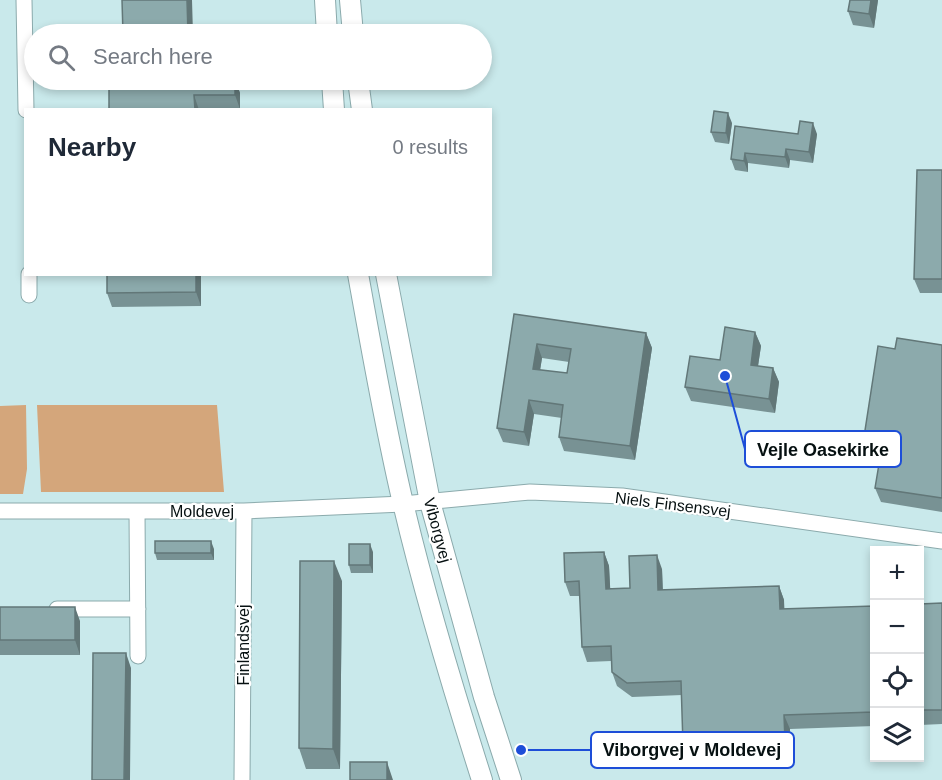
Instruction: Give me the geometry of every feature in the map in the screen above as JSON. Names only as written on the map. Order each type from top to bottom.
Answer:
[{"type":"street","points":[[24,0],[24,24]]},
{"type":"street","points":[[325,0],[326,24]]},
{"type":"street","points":[[350,0],[352,24]]},
{"type":"street","points":[[26,90],[26,108]]},
{"type":"street","points":[[333,90],[334,108]]},
{"type":"street","points":[[359,90],[362,108]]},
{"type":"street","points":[[28,276],[29,295]]},
{"type":"street","name":"Viborgvej","points":[[358,276],[380,396],[403,504],[447,672],[482,780]]},
{"type":"street","name":"Viborgvej","points":[[386,276],[430,502],[484,697],[511,780]]},
{"type":"street","name":"Niels Finsensvej","points":[[403,504],[530,492],[622,496],[942,541]]},
{"type":"street","name":"Moldevej","points":[[0,511],[244,511],[403,504]]},
{"type":"street","name":"Finlandsvej","points":[[242,780],[244,511]]},
{"type":"street","points":[[136,512],[138,656]]},
{"type":"street","points":[[43,609],[138,609]]},
{"type":"shaded area","points":[[26,405],[27,469],[23,494],[0,494],[0,406]]},
{"type":"shaded area","points":[[37,405],[217,405],[224,492],[41,492]]},
{"type":"building","points":[[122,0],[187,0],[188,24],[123,24]]},
{"type":"building","points":[[850,0],[871,0],[869,14],[848,11]]},
{"type":"building","points":[[109,90],[235,90],[235,95],[194,95],[195,108],[109,108]]},
{"type":"building","points":[[714,111],[728,113],[726,133],[711,132]]},
{"type":"building","points":[[800,121],[813,123],[809,152],[786,149],[785,157],[745,153],[744,161],[731,159],[735,126],[798,134]]},
{"type":"building","points":[[917,170],[942,170],[942,279],[914,279]]},
{"type":"building","points":[[107,276],[196,276],[196,292],[107,293]]},
{"type":"building","points":[[514,314],[646,333],[630,446],[559,437],[563,405],[529,400],[524,432],[497,428]],"holes":[[[537,344],[571,349],[567,373],[533,369]]]},
{"type":"building","points":[[725,327],[755,332],[751,365],[773,368],[769,399],[685,387],[690,356],[720,360]]},
{"type":"building","points":[[897,338],[942,345],[942,498],[875,488],[883,440],[864,437],[878,346],[895,349]]},
{"type":"building","points":[[155,541],[211,541],[211,553],[155,553]]},
{"type":"building","points":[[349,544],[370,544],[370,565],[349,565]]},
{"type":"building","points":[[604,552],[606,589],[630,588],[629,556],[657,555],[658,590],[779,586],[780,609],[870,606],[870,712],[784,715],[785,741],[683,745],[681,681],[627,683],[612,672],[611,646],[582,647],[579,581],[565,582],[564,553]]},
{"type":"building","points":[[300,561],[334,561],[333,749],[299,748]]},
{"type":"building","points":[[942,603],[942,710],[924,710],[924,604]]},
{"type":"building","points":[[0,607],[75,607],[75,640],[0,640]]},
{"type":"building","points":[[93,653],[126,653],[124,780],[92,780]]},
{"type":"building","points":[[350,762],[387,762],[387,780],[350,780]]},
{"type":"place","name":"Vejle Oasekirke","points":[[725,376]]},
{"type":"place","name":"Viborgvej v Moldevej","points":[[521,750]]}]
